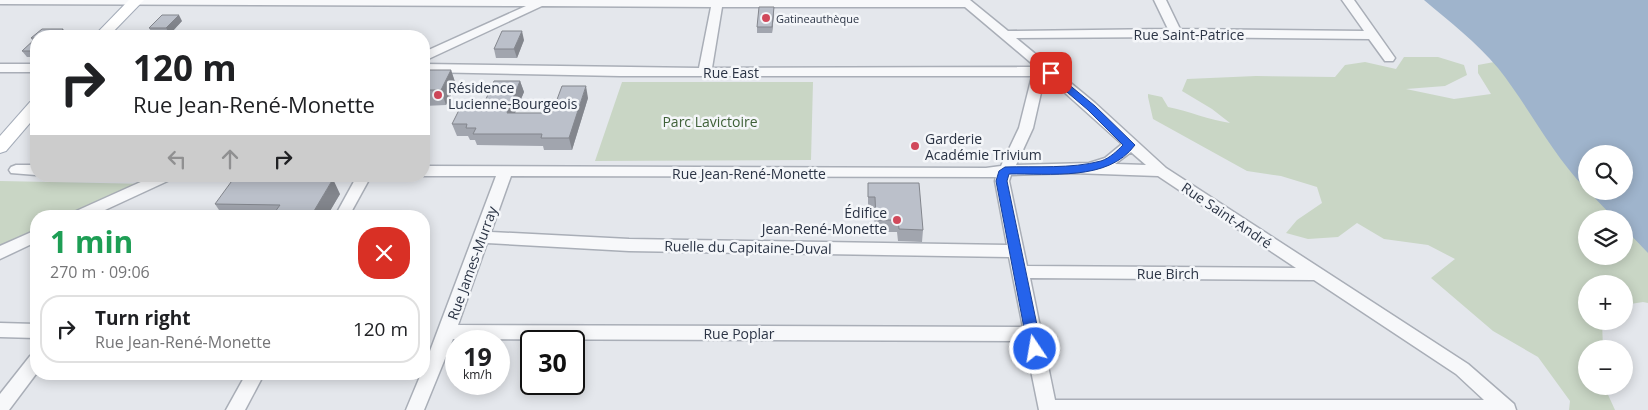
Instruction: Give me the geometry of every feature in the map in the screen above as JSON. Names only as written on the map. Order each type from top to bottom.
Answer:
[{"type":"main road","points":[[107,30],[136,1]]},
{"type":"main road","points":[[0,147],[6,135],[30,112]]},
{"type":"street","points":[[1160,0],[1176,33]]},
{"type":"street","points":[[1348,0],[1389,58]]},
{"type":"street","points":[[0,1],[965,2]]},
{"type":"street","points":[[430,54],[544,2]]},
{"type":"street","name":"Rue Saint-André","points":[[965,2],[1006,35],[1041,69],[1091,108],[1161,171],[1462,369],[1506,409]]},
{"type":"street","points":[[705,72],[717,3]]},
{"type":"street","name":"Rue Saint-Patrice","points":[[1006,35],[1176,33],[1373,35]]},
{"type":"street","points":[[0,68],[30,68]]},
{"type":"street","name":"Rue East","points":[[430,68],[705,72],[1041,69]]},
{"type":"street","points":[[1041,69],[1031,115],[1019,147],[1005,171],[1002,181],[1048,409],[1506,409]]},
{"type":"street","name":"Rue Jean-René-Monette","points":[[1074,169],[1104,164],[1115,159],[1130,145]]},
{"type":"street","name":"Rue Jean-René-Monette","points":[[430,171],[986,174],[1005,171],[1074,169],[1161,171]]},
{"type":"street","points":[[16,170],[30,170]]},
{"type":"street","name":"Rue James-Murray","points":[[448,330],[505,172]]},
{"type":"street","points":[[89,210],[142,182]]},
{"type":"street","points":[[345,210],[361,182]]},
{"type":"street","name":"Ruelle du Capitaine-Duval","points":[[481,237],[629,245],[1015,251]]},
{"type":"street","points":[[0,253],[30,239]]},
{"type":"street","name":"Rue Birch","points":[[1019,272],[1317,274]]},
{"type":"street","points":[[0,330],[30,331]]},
{"type":"street","name":"Rue Poplar","points":[[510,332],[1032,334]]},
{"type":"street","name":"Rue James-Murray","points":[[430,373],[445,337]]},
{"type":"street","points":[[0,408],[30,369]]},
{"type":"street","points":[[235,410],[252,380]]},
{"type":"street","name":"Rue James-Murray","points":[[415,410],[427,380]]},
{"type":"green space","points":[[1404,57],[1438,57],[1464,65],[1467,75],[1445,86],[1406,89],[1454,99],[1491,94],[1478,73],[1478,65],[1505,60],[1578,159],[1578,200],[1617,200],[1628,210],[1578,210],[1578,265],[1633,265],[1633,215],[1648,229],[1648,303],[1633,304],[1633,275],[1578,275],[1578,330],[1602,330],[1603,340],[1578,340],[1578,395],[1608,395],[1615,410],[1569,410],[1570,401],[1538,357],[1493,331],[1431,278],[1455,259],[1428,245],[1384,239],[1357,223],[1338,237],[1308,239],[1286,233],[1297,220],[1322,203],[1317,187],[1281,176],[1247,171],[1153,119],[1148,97],[1148,94],[1162,97],[1168,107],[1230,123],[1212,109],[1182,91],[1187,79],[1256,76],[1335,77],[1345,65],[1365,62],[1396,69]]},
{"type":"green space","name":"Parc Lavictoire","points":[[622,82],[813,82],[811,160],[595,161]]},
{"type":"green space","points":[[0,181],[149,184],[92,210],[30,210],[30,238],[0,253]]},
{"type":"water","points":[[1424,0],[1648,0],[1648,253],[1633,237],[1633,210],[1606,210],[1597,200],[1633,200],[1633,145],[1578,145],[1578,180],[1498,68],[1453,24]]},
{"type":"building","points":[[759,7],[774,7],[772,27],[757,27]]},
{"type":"building","points":[[162,15],[179,15],[166,28],[149,28]]},
{"type":"building","points":[[42,29],[63,29],[62,30],[41,30]]},
{"type":"building","points":[[502,31],[522,31],[514,49],[494,49]]},
{"type":"building","points":[[30,44],[30,51],[22,51]]},
{"type":"building","points":[[430,70],[451,70],[441,90],[430,90]]},
{"type":"building","points":[[494,81],[520,81],[507,113],[552,113],[562,86],[586,86],[569,138],[541,138],[542,134],[473,134],[476,128],[466,128],[467,124],[452,124],[460,108],[482,108]]},
{"type":"building","points":[[231,182],[331,182],[315,210],[276,210],[280,205],[215,204]]},
{"type":"building","name":"Édifice Jean-René-Monette","points":[[868,183],[919,183],[923,230],[899,229],[898,220],[876,220],[875,197],[868,197]]},
{"type":"place","name":"Gatineauthèque","points":[[766,18]]},
{"type":"place","name":"Résidence Lucienne-Bourgeois","points":[[438,95]]},
{"type":"place","name":"Garderie Académie Trivium","points":[[915,146]]},
{"type":"place","name":"Édifice Jean-René-Monette","points":[[897,220]]},
{"type":"route","points":[[1035,349],[1002,181],[1005,171],[1074,169],[1104,164],[1115,159],[1130,145],[1051,73]]}]
